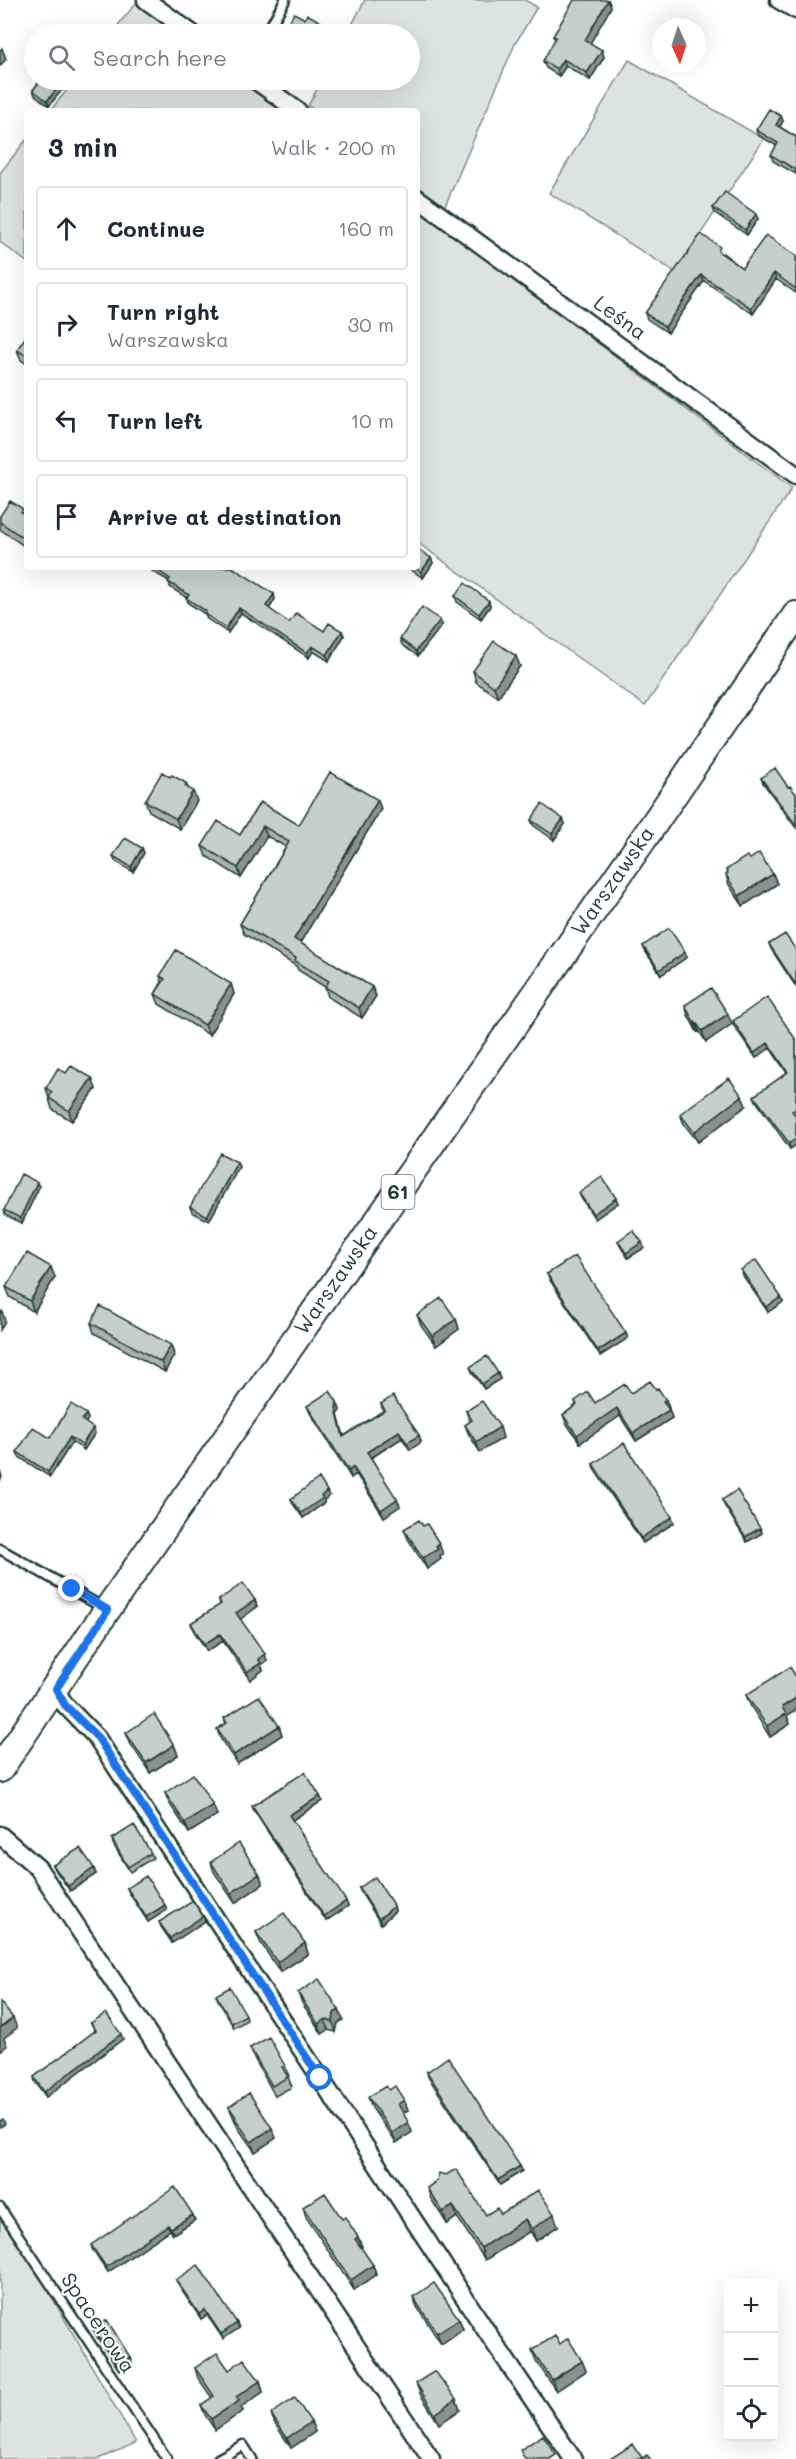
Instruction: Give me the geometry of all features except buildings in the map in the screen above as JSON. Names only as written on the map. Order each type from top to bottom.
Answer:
[{"type":"main road","name":"Warszawska","points":[[0,1769],[796,615]]},
{"type":"street","points":[[146,0],[179,24]]},
{"type":"street","points":[[779,0],[796,10]]},
{"type":"street","points":[[269,90],[294,108]]},
{"type":"street","name":"Leśna","points":[[420,200],[796,475]]},
{"type":"street","points":[[56,1689],[65,1705],[98,1738],[490,2338],[573,2459]]},
{"type":"street","points":[[0,1835],[38,1868],[431,2459]]},
{"type":"lane","points":[[272,24],[285,0]]},
{"type":"lane","points":[[0,1549],[108,1610]]},
{"type":"lane","name":"Spacerowa","points":[[0,2208],[167,2459]]},
{"type":"lane","points":[[218,2459],[243,2445],[252,2459]]},
{"type":"shaded area","points":[[365,0],[525,0],[537,7],[515,44],[445,206],[420,188],[420,108],[311,108],[308,106],[317,90],[420,90],[420,24],[352,24]]},
{"type":"shaded area","points":[[136,3],[166,24],[119,24]]},
{"type":"shaded area","points":[[629,60],[764,139],[675,272],[549,193]]},
{"type":"shaded area","points":[[67,90],[256,90],[281,108],[52,108]]},
{"type":"shaded area","points":[[24,143],[24,260],[0,242],[0,173]]},
{"type":"shaded area","points":[[420,210],[792,488],[645,706],[420,544]]},
{"type":"shaded area","points":[[0,2207],[136,2443],[98,2459],[0,2459]]},
{"type":"route","points":[[72,1589],[108,1610],[56,1689],[65,1705],[98,1738],[320,2078]]}]
